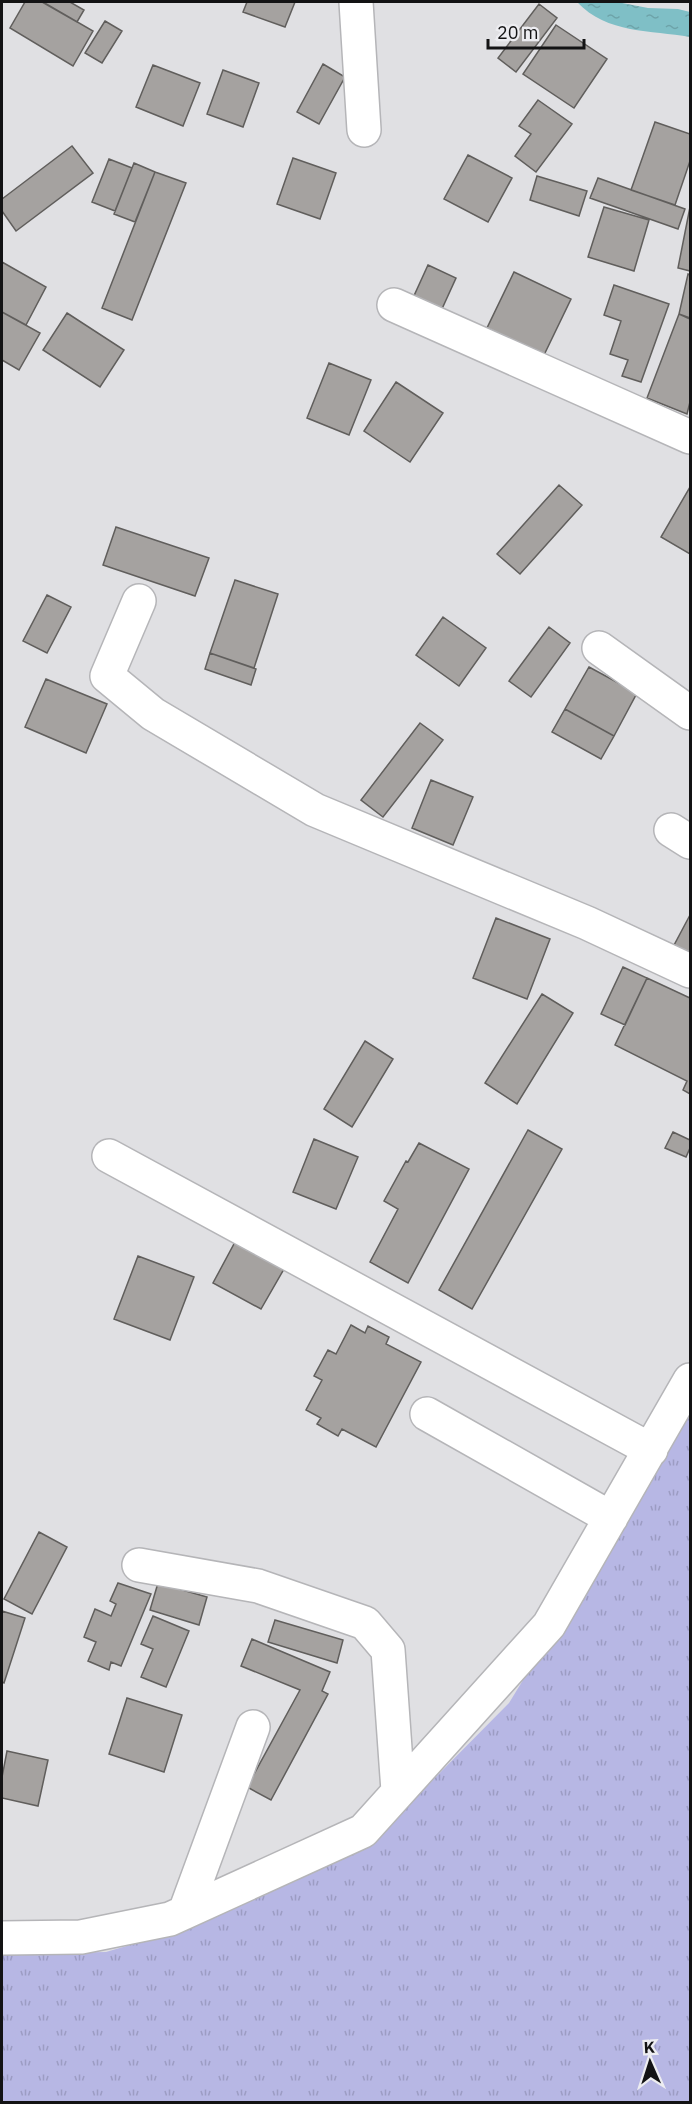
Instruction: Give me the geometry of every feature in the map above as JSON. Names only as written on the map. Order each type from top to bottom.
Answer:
[{"type":"street","points":[[356,2],[364,130]]},
{"type":"street","points":[[394,305],[690,437]]},
{"type":"street","points":[[138,601],[107,676],[153,714],[315,810],[588,923],[690,971]]},
{"type":"street","points":[[599,648],[690,713]]},
{"type":"street","points":[[109,1156],[651,1449]]},
{"type":"street","points":[[2,1938],[81,1937],[170,1918],[363,1831],[549,1625],[690,1380]]},
{"type":"street","points":[[427,1414],[611,1518]]},
{"type":"street","points":[[139,1565],[258,1586],[365,1623],[387,1650],[398,1791]]},
{"type":"street","points":[[185,1912],[253,1727]]},
{"type":"green space","points":[[690,1407],[690,2102],[2,2102],[2,1954],[106,1952],[178,1931],[296,1881],[406,1807],[509,1703]]},
{"type":"water","points":[[577,2],[617,2],[690,12],[690,37],[616,25],[602,20]]},
{"type":"building","points":[[25,2],[43,2],[93,31],[73,66],[10,28]]},
{"type":"building","points":[[42,2],[70,2],[84,10],[77,22]]},
{"type":"building","points":[[247,2],[295,2],[285,27],[243,12]]},
{"type":"building","points":[[539,4],[557,18],[516,72],[498,58]]},
{"type":"building","points":[[105,21],[122,31],[102,63],[85,53]]},
{"type":"building","points":[[556,25],[607,59],[574,108],[523,74]]},
{"type":"building","points":[[323,64],[345,77],[319,124],[297,112]]},
{"type":"building","points":[[153,65],[200,83],[183,126],[136,107]]},
{"type":"building","points":[[223,70],[259,83],[243,127],[207,114]]},
{"type":"building","points":[[538,100],[572,124],[536,172],[515,156],[531,134],[519,126]]},
{"type":"building","points":[[655,122],[690,134],[690,161],[675,205],[631,190]]},
{"type":"building","points":[[72,146],[93,173],[16,231],[2,211],[2,199]]},
{"type":"building","points":[[468,155],[512,178],[488,222],[444,199]]},
{"type":"building","points":[[293,158],[336,173],[320,219],[277,204]]},
{"type":"building","points":[[109,159],[132,168],[115,211],[92,202]]},
{"type":"building","points":[[134,163],[155,172],[135,222],[114,214]]},
{"type":"building","points":[[155,172],[186,183],[132,320],[102,308]]},
{"type":"building","points":[[537,176],[587,191],[579,216],[530,200]]},
{"type":"building","points":[[598,178],[685,209],[678,229],[590,198]]},
{"type":"building","points":[[604,207],[649,220],[634,271],[588,257]]},
{"type":"building","points":[[690,207],[690,271],[678,268]]},
{"type":"building","points":[[2,262],[46,287],[26,325],[2,312]]},
{"type":"building","points":[[428,265],[456,278],[441,311],[413,298]]},
{"type":"building","points":[[514,272],[571,299],[544,355],[487,328]]},
{"type":"building","points":[[688,274],[690,275],[690,318],[679,314]]},
{"type":"building","points":[[614,285],[669,304],[641,382],[622,376],[628,360],[610,354],[621,321],[604,315]]},
{"type":"building","points":[[2,312],[40,333],[19,370],[2,360]]},
{"type":"building","points":[[67,313],[124,350],[100,387],[43,350]]},
{"type":"building","points":[[679,314],[690,319],[690,402],[687,414],[647,398]]},
{"type":"building","points":[[329,363],[371,380],[349,435],[307,418]]},
{"type":"building","points":[[396,382],[443,413],[410,462],[364,431]]},
{"type":"building","points":[[559,485],[582,505],[520,574],[497,554]]},
{"type":"building","points":[[690,487],[690,554],[661,537]]},
{"type":"building","points":[[116,527],[209,558],[195,596],[103,565]]},
{"type":"building","points":[[235,580],[278,594],[254,668],[210,653]]},
{"type":"building","points":[[47,595],[71,607],[47,653],[23,641]]},
{"type":"building","points":[[443,617],[486,648],[459,686],[416,655]]},
{"type":"building","points":[[549,627],[570,643],[531,697],[509,681]]},
{"type":"building","points":[[210,653],[256,669],[251,685],[205,669]]},
{"type":"building","points":[[589,667],[637,693],[614,736],[565,709]]},
{"type":"building","points":[[46,679],[107,704],[86,753],[25,727]]},
{"type":"building","points":[[565,709],[614,736],[601,759],[552,732]]},
{"type":"building","points":[[420,723],[443,740],[383,817],[361,800]]},
{"type":"building","points":[[431,780],[473,797],[453,845],[412,828]]},
{"type":"building","points":[[690,915],[690,958],[672,949]]},
{"type":"building","points":[[496,918],[550,939],[527,999],[473,978]]},
{"type":"building","points":[[623,967],[647,978],[625,1025],[601,1014]]},
{"type":"building","points":[[647,978],[690,998],[690,1094],[683,1090],[687,1081],[615,1045]]},
{"type":"building","points":[[542,994],[573,1013],[517,1104],[485,1083]]},
{"type":"building","points":[[365,1041],[393,1059],[352,1127],[324,1109]]},
{"type":"building","points":[[528,1130],[562,1149],[472,1309],[439,1290]]},
{"type":"building","points":[[673,1132],[690,1140],[690,1148],[686,1157],[665,1148]]},
{"type":"building","points":[[314,1139],[358,1157],[336,1209],[293,1192]]},
{"type":"building","points":[[419,1143],[469,1169],[408,1283],[370,1262],[398,1209],[384,1201],[406,1161],[408,1162]]},
{"type":"building","points":[[235,1242],[284,1269],[261,1309],[213,1283]]},
{"type":"building","points":[[138,1256],[194,1277],[170,1340],[114,1319]]},
{"type":"building","points":[[351,1325],[365,1333],[368,1326],[389,1337],[386,1344],[421,1362],[376,1447],[342,1429],[338,1436],[317,1424],[321,1418],[306,1410],[322,1380],[314,1376],[328,1350],[336,1354]]},
{"type":"building","points":[[39,1532],[67,1547],[32,1614],[4,1599]]},
{"type":"building","points":[[118,1583],[151,1594],[121,1666],[111,1662],[109,1670],[88,1661],[96,1642],[84,1637],[95,1609],[111,1616],[116,1604],[110,1601]]},
{"type":"building","points":[[158,1583],[207,1597],[199,1625],[150,1610]]},
{"type":"building","points":[[2,1611],[25,1618],[4,1683],[2,1682]]},
{"type":"building","points":[[153,1616],[189,1631],[166,1687],[141,1677],[153,1649],[141,1644]]},
{"type":"building","points":[[275,1620],[343,1640],[337,1663],[268,1642]]},
{"type":"building","points":[[252,1639],[330,1672],[322,1691],[328,1694],[271,1800],[247,1787],[300,1690],[241,1666]]},
{"type":"building","points":[[127,1698],[182,1715],[164,1772],[109,1754]]},
{"type":"building","points":[[7,1751],[48,1760],[38,1806],[2,1798],[2,1777]]}]
